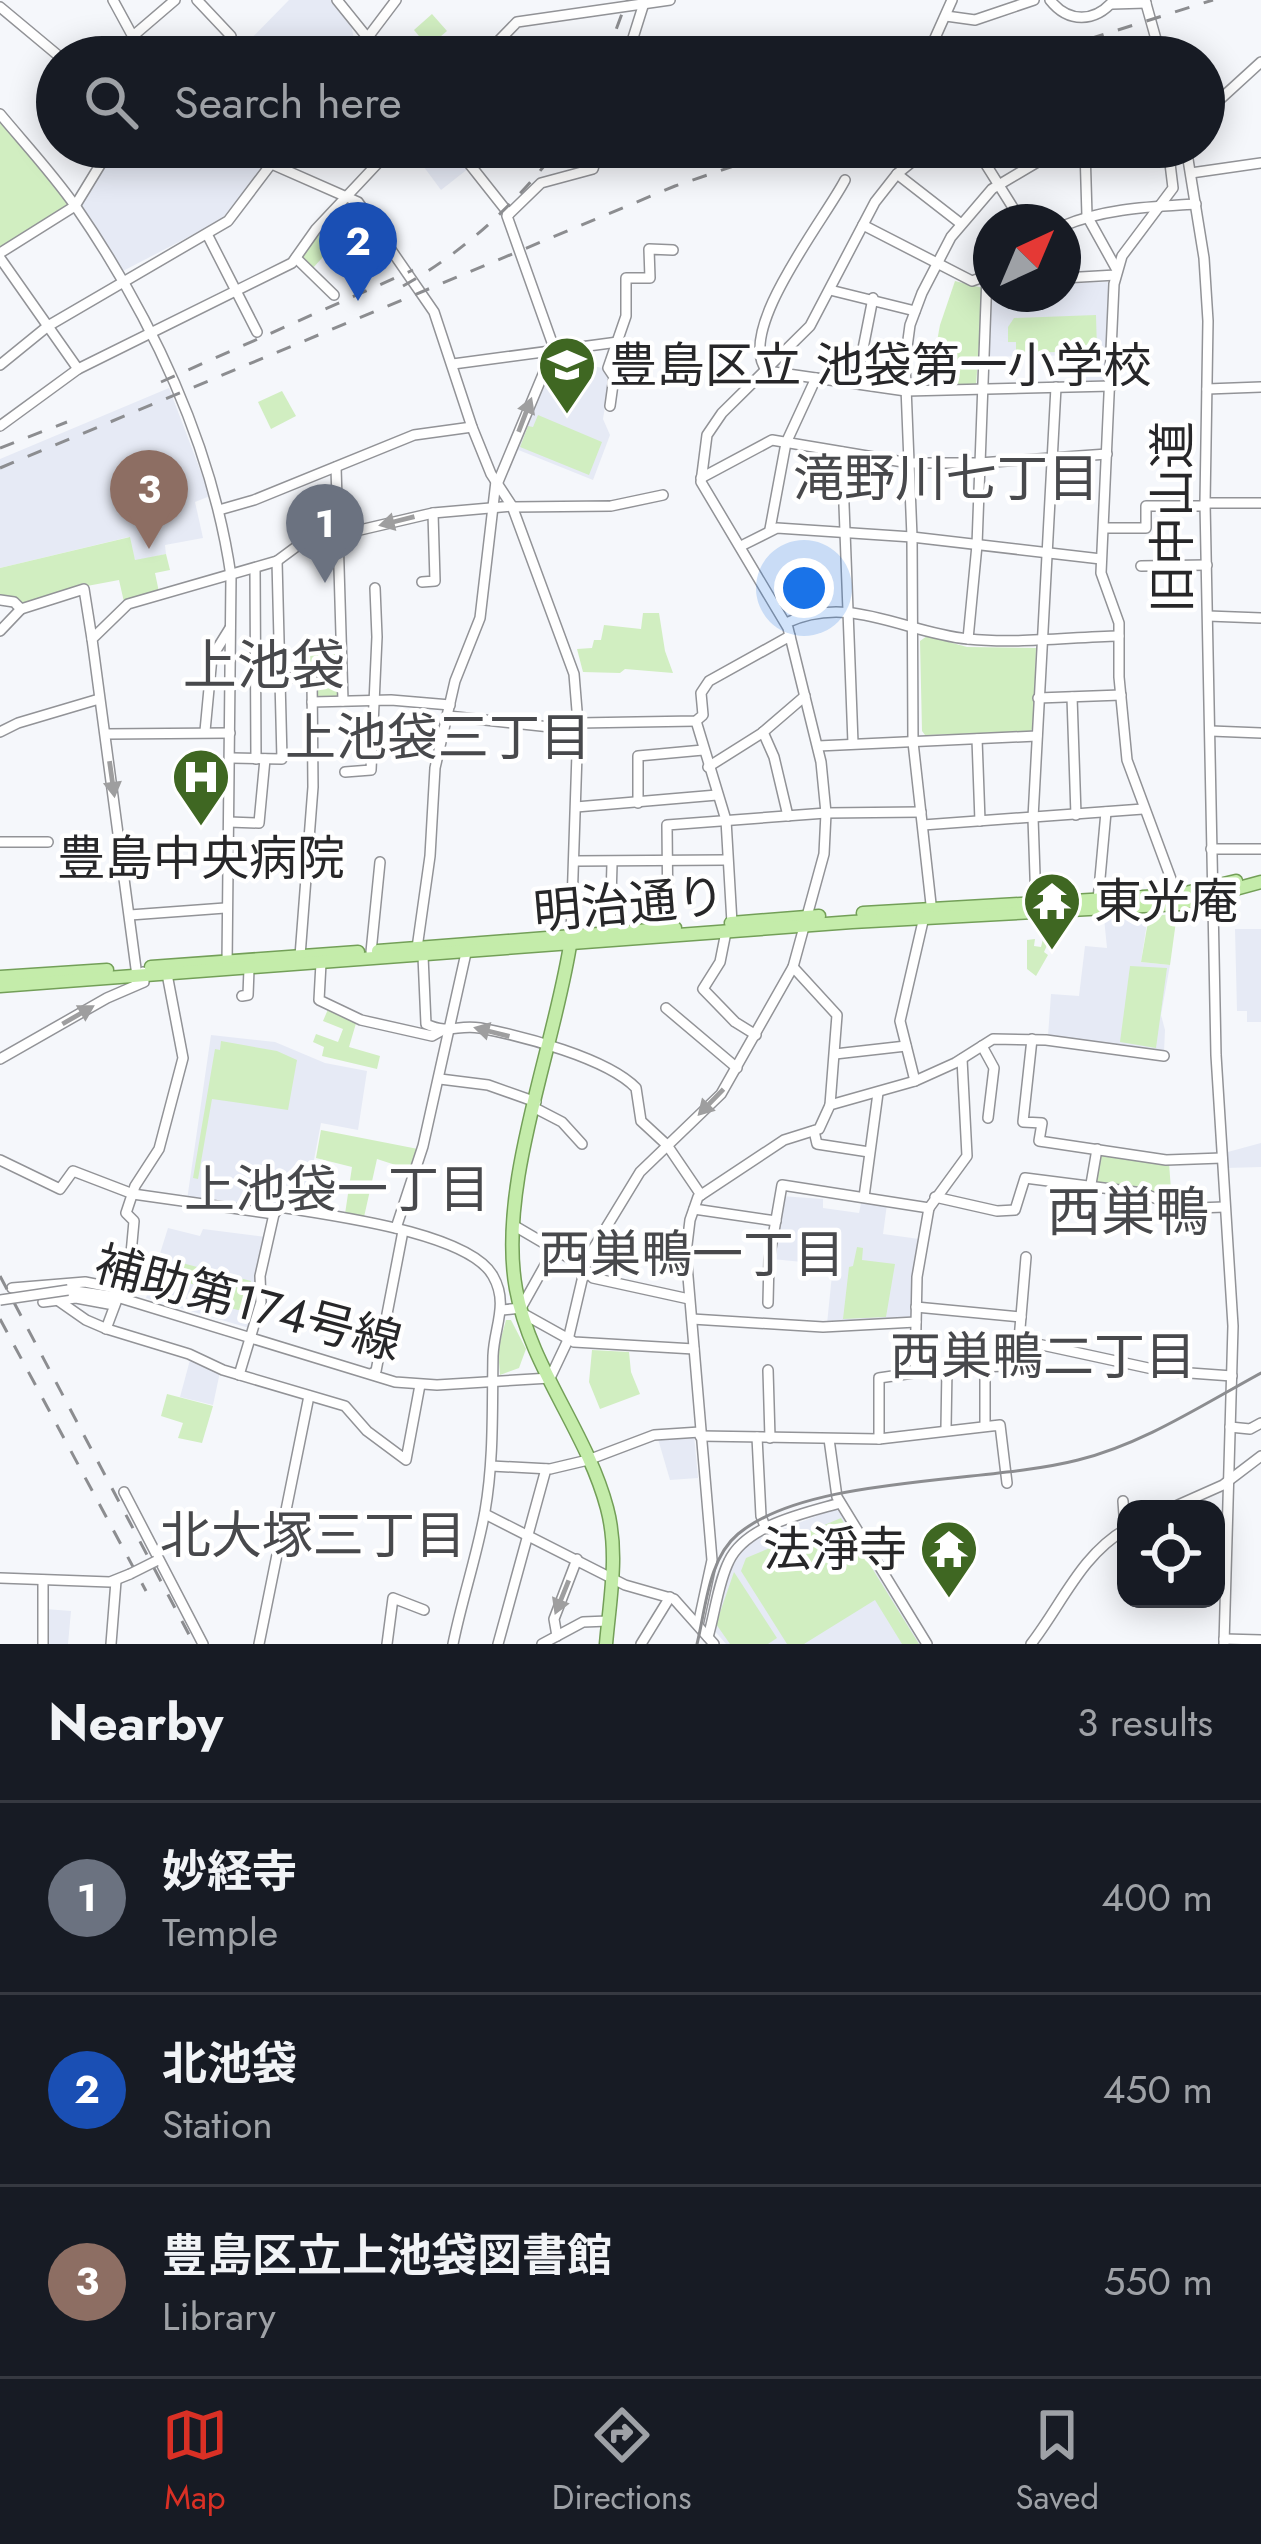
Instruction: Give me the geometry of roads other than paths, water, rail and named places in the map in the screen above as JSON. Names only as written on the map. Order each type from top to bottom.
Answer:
[{"type":"main road","name":"明治通り","points":[[928,913],[1180,904],[1261,878]]},
{"type":"main road","name":"明治通り","points":[[0,986],[1212,892]]},
{"type":"main road","name":"明治通り","points":[[0,976],[167,974],[300,956],[466,953],[610,933],[729,927]]},
{"type":"main road","points":[[571,940],[544,1047],[513,1225],[512,1264],[521,1310],[608,1511],[614,1549],[606,1644]]},
{"type":"street","points":[[113,0],[134,36],[175,0]]},
{"type":"street","points":[[196,0],[230,36]]},
{"type":"street","points":[[209,12],[221,0]]},
{"type":"street","points":[[338,0],[365,36]]},
{"type":"street","points":[[369,36],[396,0]]},
{"type":"street","points":[[503,36],[517,22],[615,3],[670,0]]},
{"type":"street","points":[[936,36],[952,0]]},
{"type":"street","points":[[946,16],[975,20],[1034,0]]},
{"type":"street","points":[[1050,0],[1060,13],[1073,18],[1113,2],[1145,1],[1155,36]]},
{"type":"street","points":[[634,36],[644,3]]},
{"type":"street","points":[[0,7],[36,37]]},
{"type":"street","points":[[1225,95],[1261,62]]},
{"type":"street","points":[[0,114],[36,158]]},
{"type":"street","points":[[1191,173],[1261,164]]},
{"type":"street","points":[[44,168],[75,206],[150,334],[181,399],[219,510],[231,577],[227,966]]},
{"type":"street","points":[[78,369],[0,256],[75,206],[98,168]]},
{"type":"street","points":[[0,365],[48,326],[185,243],[208,236],[228,221],[268,168]]},
{"type":"street","points":[[280,168],[358,202],[434,312],[472,427],[512,506],[572,664],[578,726],[571,940]]},
{"type":"street","points":[[0,426],[78,369],[296,258],[372,168]]},
{"type":"street","points":[[445,1031],[426,1024],[426,974],[420,952],[434,769],[480,618],[497,481],[554,348],[509,214],[473,168]]},
{"type":"street","points":[[509,214],[536,187],[593,168]]},
{"type":"street","points":[[550,1378],[568,1340],[583,1267],[640,1172],[722,1094],[793,967],[807,921],[824,854],[826,813],[818,746],[785,623],[701,478],[702,454],[714,422],[810,326],[863,225],[904,168]]},
{"type":"street","points":[[988,168],[1011,204]]},
{"type":"street","points":[[915,1081],[901,1028],[905,991],[928,913],[914,742],[907,342],[915,311],[961,223],[998,184],[1023,168]]},
{"type":"street","points":[[1086,168],[1087,216],[1117,273]]},
{"type":"street","points":[[1171,168],[1174,188],[1135,237],[1117,273],[1101,573],[1119,623],[1127,760],[1178,895]]},
{"type":"street","name":"旧中山道","points":[[1190,168],[1208,321],[1205,504],[1212,892],[1232,1308],[1224,1642]]},
{"type":"street","points":[[897,174],[961,223]]},
{"type":"street","points":[[530,176],[536,187]]},
{"type":"street","points":[[844,180],[786,275],[762,325],[759,358],[767,370],[906,392],[1112,386]]},
{"type":"street","points":[[1081,218],[1196,204]]},
{"type":"street","points":[[863,225],[973,280]]},
{"type":"street","points":[[208,236],[257,332]]},
{"type":"street","points":[[610,406],[614,377],[608,368],[626,316],[626,278],[650,278],[650,249],[673,250]]},
{"type":"street","points":[[296,258],[334,295]]},
{"type":"street","points":[[1081,276],[1117,273]]},
{"type":"street","points":[[830,290],[915,311]]},
{"type":"street","points":[[856,384],[874,298]]},
{"type":"street","points":[[968,639],[987,312]]},
{"type":"street","points":[[453,364],[618,342]]},
{"type":"street","points":[[770,529],[786,443],[816,379]]},
{"type":"street","points":[[1036,904],[1036,736],[1056,387]]},
{"type":"street","points":[[1207,388],[1261,387]]},
{"type":"street","points":[[219,510],[414,436],[472,427]]},
{"type":"street","points":[[701,478],[772,440],[909,463],[1107,454]]},
{"type":"street","points":[[842,452],[853,743]]},
{"type":"street","points":[[336,466],[343,701]]},
{"type":"street","points":[[92,639],[128,604],[278,561],[300,544],[434,513],[494,506],[611,506],[663,495]]},
{"type":"street","points":[[1105,529],[1146,528],[1146,506],[1261,503]]},
{"type":"street","points":[[422,582],[434,581],[434,513]]},
{"type":"street","points":[[741,546],[770,529],[912,537],[1101,559]]},
{"type":"street","points":[[232,758],[282,759],[278,561]]},
{"type":"street","points":[[1141,566],[1207,565]]},
{"type":"street","points":[[229,822],[260,823],[255,568]]},
{"type":"street","points":[[345,772],[370,770],[375,588]]},
{"type":"street","points":[[0,631],[22,609],[84,589],[140,972],[140,987],[107,998],[0,1059]]},
{"type":"street","points":[[0,600],[22,609]]},
{"type":"street","points":[[785,623],[807,614],[847,610],[968,639],[1119,636]]},
{"type":"street","points":[[1208,616],[1261,618]]},
{"type":"street","points":[[205,731],[212,657],[230,628]]},
{"type":"street","points":[[312,702],[374,700],[578,726],[696,721],[703,715],[701,693],[709,681],[790,636]]},
{"type":"street","points":[[280,677],[311,678],[313,787],[300,956]]},
{"type":"street","points":[[1038,698],[1121,695]]},
{"type":"street","points":[[708,767],[763,732],[805,696]]},
{"type":"street","points":[[1072,697],[1076,815]]},
{"type":"street","points":[[0,712],[4,730],[99,700]]},
{"type":"street","points":[[696,721],[726,820],[729,927],[720,962],[703,989],[735,1022],[756,1034]]},
{"type":"street","points":[[1211,731],[1261,733]]},
{"type":"street","points":[[763,732],[788,816]]},
{"type":"street","points":[[106,734],[230,733]]},
{"type":"street","points":[[818,746],[1036,736]]},
{"type":"street","points":[[977,739],[980,821]]},
{"type":"street","points":[[638,803],[638,756],[703,750]]},
{"type":"street","points":[[576,807],[717,795]]},
{"type":"street","points":[[923,825],[1143,809]]},
{"type":"street","points":[[668,928],[667,826],[826,813],[921,812]]},
{"type":"street","points":[[1099,900],[1106,812]]},
{"type":"street","points":[[0,824],[2,842],[48,842]]},
{"type":"street","points":[[1211,849],[1261,848]]},
{"type":"street","points":[[575,861],[727,860]]},
{"type":"street","points":[[371,952],[380,862]]},
{"type":"street","points":[[610,933],[612,864]]},
{"type":"street","points":[[130,915],[225,908]]},
{"type":"street","points":[[371,1374],[376,1370],[400,1230],[440,1079],[445,1031],[466,953]]},
{"type":"street","points":[[321,963],[320,1000],[361,1020],[432,1036],[476,1028],[611,1069],[632,1083],[641,1121],[668,1145],[701,1195]]},
{"type":"street","points":[[698,1624],[711,1549],[686,1253],[701,1195],[784,1140],[814,1131],[824,1122],[830,1105],[837,1015],[793,967]]},
{"type":"street","points":[[242,996],[248,995],[249,969]]},
{"type":"street","points":[[106,1329],[130,1265],[134,1221],[126,1213],[160,1149],[183,1058],[167,974]]},
{"type":"street","points":[[666,1008],[737,1068]]},
{"type":"street","points":[[1032,1039],[1023,1121],[1042,1123],[1039,1141],[1166,1160],[1222,1158]]},
{"type":"street","points":[[830,1105],[915,1081],[994,1040],[1032,1039],[1164,1056]]},
{"type":"street","points":[[835,1054],[906,1046]]},
{"type":"street","points":[[982,1046],[994,1068],[988,1118]]},
{"type":"street","points":[[915,1372],[917,1277],[929,1208],[967,1156],[962,1059]]},
{"type":"street","points":[[440,1079],[488,1085],[535,1105],[562,1122],[582,1144]]},
{"type":"street","points":[[864,1197],[878,1093]]},
{"type":"street","points":[[814,1131],[817,1144],[869,1152]]},
{"type":"street","points":[[1091,1184],[1097,1149]]},
{"type":"street","points":[[0,1160],[60,1189],[73,1171],[133,1194],[274,1214]]},
{"type":"street","points":[[935,1196],[998,1211],[1015,1210],[1024,1178],[1144,1193],[1169,1204],[1169,1209],[1224,1207]]},
{"type":"street","points":[[768,1304],[769,1260],[782,1185],[929,1208]]},
{"type":"street","points":[[239,1375],[261,1302],[260,1276],[274,1214],[280,1207],[400,1230],[463,1251],[492,1274],[502,1310],[493,1349],[491,1466],[453,1644]]},
{"type":"street","points":[[694,1209],[776,1221]]},
{"type":"street","points":[[513,1225],[583,1267],[593,1279],[689,1299]]},
{"type":"street","points":[[521,1310],[554,1249]]},
{"type":"street","points":[[879,1439],[879,1378],[946,1368],[1007,1366],[1019,1340],[1026,1257]]},
{"type":"street","points":[[12,1288],[85,1282],[117,1297]]},
{"type":"street","name":"補助第174号線","points":[[0,1300],[68,1290],[117,1297],[420,1385],[550,1378]]},
{"type":"street","points":[[43,1302],[117,1297]]},
{"type":"street","points":[[56,1299],[106,1329],[344,1406],[367,1431],[406,1460],[420,1385]]},
{"type":"street","points":[[916,1307],[1021,1317]]},
{"type":"street","points":[[502,1310],[521,1310],[568,1340],[694,1349]]},
{"type":"street","points":[[692,1319],[823,1327],[916,1322]]},
{"type":"street","points":[[1019,1340],[1162,1370],[1232,1376]]},
{"type":"street","points":[[985,1366],[986,1426]]},
{"type":"street","points":[[946,1368],[946,1428]]},
{"type":"street","points":[[768,1370],[770,1438]]},
{"type":"street","points":[[260,1644],[309,1396]]},
{"type":"street","points":[[1230,1427],[1250,1429],[1261,1423]]},
{"type":"street","points":[[491,1466],[546,1468],[588,1460],[654,1435],[879,1439],[1000,1425],[1007,1483]]},
{"type":"street","points":[[757,1437],[766,1529]]},
{"type":"street","points":[[829,1438],[840,1503],[927,1644]]},
{"type":"street","points":[[1188,1500],[1228,1481],[1261,1456]]},
{"type":"street","points":[[498,1644],[546,1468]]},
{"type":"street","points":[[124,1492],[203,1644]]},
{"type":"street","points":[[711,1640],[729,1560],[737,1550],[766,1529],[840,1503]]},
{"type":"street","points":[[484,1514],[626,1585],[670,1597],[711,1640]]},
{"type":"street","points":[[1031,1644],[1084,1566],[1117,1535]]},
{"type":"street","points":[[711,1549],[737,1550]]},
{"type":"street","points":[[0,1578],[122,1578],[158,1559]]},
{"type":"street","points":[[557,1636],[554,1619],[577,1559]]},
{"type":"street","points":[[111,1644],[122,1578]]},
{"type":"street","points":[[43,1580],[43,1644]]},
{"type":"street","points":[[641,1644],[670,1597]]},
{"type":"street","points":[[387,1644],[393,1598],[424,1610]]},
{"type":"street","points":[[542,1644],[583,1622],[608,1622]]},
{"type":"street","points":[[1224,1642],[1261,1640]]},
{"type":"tram line","points":[[697,1644],[720,1557],[738,1534],[769,1515],[852,1491],[1078,1460],[1149,1434],[1261,1373]]},
{"type":"railway","points":[[614,36],[627,0]]},
{"type":"railway","points":[[1099,36],[1213,0]]},
{"type":"railway","points":[[403,286],[488,225],[542,168]]},
{"type":"railway","points":[[0,468],[728,168]]},
{"type":"railway","points":[[161,382],[413,270]]},
{"type":"railway","points":[[0,448],[67,422]]},
{"type":"railway","points":[[0,1276],[194,1644]]},
{"type":"railway","points":[[0,1319],[146,1591]]},
{"type":"place","name":"北池袋","points":[[358,301]]},
{"type":"place","name":"豊島区立 池袋第一小学校","points":[[567,416]]},
{"type":"place","name":"豊島区立上池袋図書館","points":[[149,549]]},
{"type":"place","name":"妙経寺","points":[[325,583]]},
{"type":"place","name":"豊島中央病院","points":[[201,828]]},
{"type":"place","name":"東光庵","points":[[1052,952]]},
{"type":"place","name":"法淨寺","points":[[949,1600]]},
{"type":"district","name":"滝野川七丁目","points":[[946,478]]},
{"type":"district","name":"上池袋","points":[[264,665]]},
{"type":"district","name":"上池袋三丁目","points":[[438,737]]},
{"type":"district","name":"上池袋一丁目","points":[[337,1189]]},
{"type":"district","name":"西巣鴨","points":[[1128,1212]]},
{"type":"district","name":"西巣鴨一丁目","points":[[692,1254]]},
{"type":"district","name":"西巣鴨二丁目","points":[[1043,1356]]},
{"type":"district","name":"北大塚三丁目","points":[[313,1535]]}]
